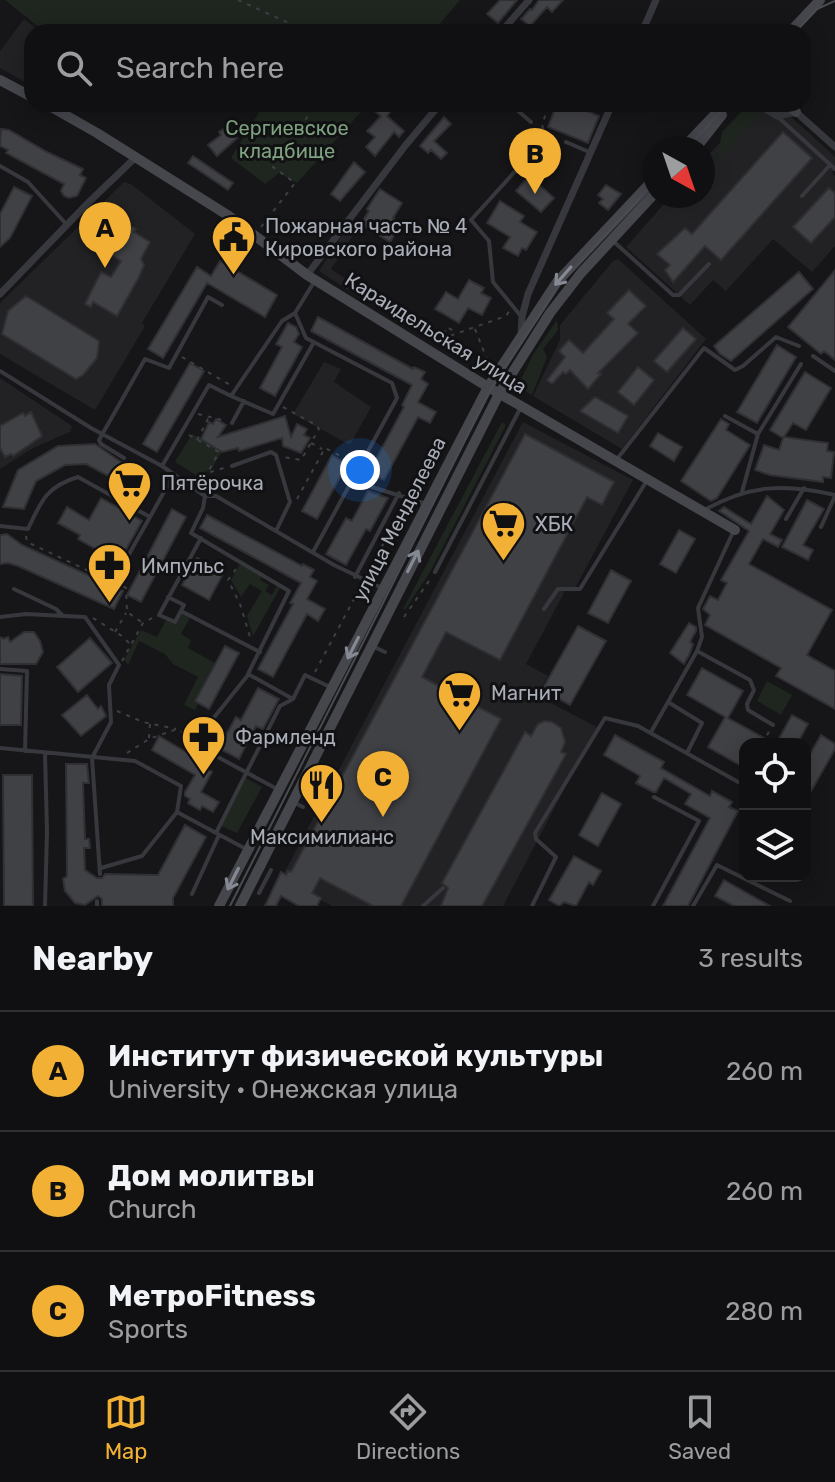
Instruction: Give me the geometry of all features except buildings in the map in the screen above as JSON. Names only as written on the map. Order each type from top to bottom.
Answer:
[{"type":"main road","points":[[798,24],[820,0]]},
{"type":"main road","points":[[0,80],[24,93]]},
{"type":"main road","name":"Караидельская улица","points":[[60,112],[229,216],[311,277],[499,394],[735,530]]},
{"type":"main road","points":[[694,136],[717,112]]},
{"type":"main road","points":[[706,136],[725,112]]},
{"type":"main road","name":"улица Менделеева","points":[[240,906],[557,282],[643,191]]},
{"type":"main road","name":"улица Менделеева","points":[[219,906],[488,387],[643,206]]},
{"type":"street","points":[[508,24],[529,0]]},
{"type":"street","points":[[646,24],[656,2]]},
{"type":"street","points":[[311,277],[405,146],[433,112]]},
{"type":"street","points":[[525,342],[522,317],[528,294],[607,112]]},
{"type":"street","points":[[771,112],[777,116],[784,112]]},
{"type":"street","points":[[796,112],[835,147]]},
{"type":"street","points":[[0,294],[136,157]]},
{"type":"lane","points":[[519,112],[531,122]]},
{"type":"lane","points":[[777,116],[835,169]]},
{"type":"lane","points":[[522,317],[493,282],[489,241],[471,220],[547,136]]},
{"type":"lane","points":[[566,142],[591,153]]},
{"type":"lane","points":[[802,196],[830,165]]},
{"type":"lane","points":[[0,166],[28,182],[67,225]]},
{"type":"lane","points":[[612,240],[673,295],[679,295],[709,264]]},
{"type":"lane","points":[[231,396],[282,321],[295,313],[311,277]]},
{"type":"lane","points":[[124,458],[101,444],[101,434],[145,359],[169,368],[208,297],[222,305]]},
{"type":"lane","points":[[295,313],[306,338],[392,383],[397,398],[313,552]]},
{"type":"lane","points":[[616,461],[704,348],[735,370],[776,337],[799,346]]},
{"type":"lane","points":[[162,466],[209,385],[273,414],[314,342]]},
{"type":"lane","points":[[813,356],[835,371]]},
{"type":"lane","points":[[742,492],[758,434],[801,364]]},
{"type":"lane","points":[[0,371],[101,434],[162,466],[205,496],[216,496],[355,577],[384,589]]},
{"type":"lane","points":[[232,423],[244,401]]},
{"type":"lane","points":[[435,572],[522,407]]},
{"type":"lane","points":[[725,416],[758,434]]},
{"type":"lane","points":[[232,466],[271,452],[276,455],[290,502],[276,531]]},
{"type":"lane","points":[[124,563],[174,474]]},
{"type":"lane","points":[[0,526],[28,529],[43,497],[54,487],[78,477],[150,517]]},
{"type":"lane","points":[[544,609],[558,589],[580,589],[648,479]]},
{"type":"lane","points":[[353,481],[427,504]]},
{"type":"lane","points":[[702,511],[742,492],[774,487],[804,488],[835,495],[821,527]]},
{"type":"lane","points":[[786,519],[804,488]]},
{"type":"lane","points":[[355,577],[399,493]]},
{"type":"lane","points":[[205,496],[191,533],[289,591],[248,674],[212,720],[216,756],[279,790]]},
{"type":"lane","points":[[651,733],[697,651],[702,637],[698,608],[735,530]]},
{"type":"lane","points":[[168,597],[184,605],[175,622],[159,615],[168,597],[201,538]]},
{"type":"lane","points":[[14,589],[56,609],[63,616]]},
{"type":"lane","points":[[181,611],[260,652]]},
{"type":"lane","points":[[0,617],[26,614],[85,617],[119,665],[109,685],[111,722],[92,758],[100,874]]},
{"type":"lane","points":[[370,645],[385,652]]},
{"type":"lane","points":[[697,651],[750,680],[754,690],[747,704],[748,710],[773,725]]},
{"type":"lane","points":[[0,669],[27,671],[25,751]]},
{"type":"lane","points":[[248,674],[293,699]]},
{"type":"lane","points":[[192,894],[280,706],[293,699],[305,675],[332,688]]},
{"type":"lane","points":[[668,702],[702,723],[687,754]]},
{"type":"lane","points":[[532,906],[556,857],[536,839],[535,833],[605,718],[638,726],[739,782]]},
{"type":"lane","points":[[0,748],[135,761],[181,786],[177,812],[142,856],[101,868]]},
{"type":"lane","points":[[45,753],[45,906]]},
{"type":"lane","points":[[653,906],[699,821],[654,797]]},
{"type":"lane","points":[[291,801],[303,807]]},
{"type":"lane","points":[[177,812],[248,850]]},
{"type":"lane","points":[[693,906],[717,865],[790,901]]},
{"type":"lane","points":[[259,893],[271,870]]},
{"type":"lane","points":[[423,906],[443,888]]},
{"type":"path","points":[[238,0],[291,24]]},
{"type":"path","points":[[255,235],[295,183],[273,167],[311,112]]},
{"type":"path","points":[[547,112],[542,124],[547,136]]},
{"type":"path","points":[[458,333],[447,327],[440,341],[506,316],[512,305]]},
{"type":"path","points":[[474,328],[490,368]]},
{"type":"path","points":[[177,354],[236,389]]},
{"type":"path","points":[[276,455],[299,461],[318,426],[278,405]]},
{"type":"path","points":[[192,413],[232,423]]},
{"type":"path","points":[[197,440],[210,416]]},
{"type":"path","points":[[182,431],[219,452],[197,491]]},
{"type":"path","points":[[311,443],[361,466]]},
{"type":"path","points":[[290,502],[297,500],[323,449]]},
{"type":"path","points":[[182,481],[232,466]]},
{"type":"path","points":[[312,678],[409,497]]},
{"type":"path","points":[[28,529],[27,542],[126,588],[127,612],[115,632]]},
{"type":"path","points":[[241,561],[228,580],[240,604],[254,649]]},
{"type":"path","points":[[114,581],[124,563]]},
{"type":"path","points":[[404,617],[435,572]]},
{"type":"path","points":[[127,612],[143,623]]},
{"type":"path","points":[[119,665],[143,623],[159,615]]},
{"type":"path","points":[[85,617],[92,618],[131,644]]},
{"type":"path","points":[[112,709],[177,729],[214,751]]},
{"type":"path","points":[[149,739],[150,723]]},
{"type":"path","points":[[765,738],[773,725]]},
{"type":"path","points":[[117,760],[149,739],[177,729]]},
{"type":"shaded area","points":[[24,19],[31,24],[24,24],[24,82],[0,68],[0,51]]},
{"type":"shaded area","points":[[748,112],[786,112],[835,157],[832,173],[835,176],[835,246],[812,272],[773,239],[726,291],[713,280],[690,305],[626,247],[660,208],[715,208],[715,148]]},
{"type":"shaded area","points":[[124,182],[131,184],[195,234],[95,410],[0,354],[0,303]]},
{"type":"shaded area","points":[[345,230],[353,235],[331,269],[364,291],[360,298],[319,271]]},
{"type":"shaded area","points":[[618,259],[706,339],[622,449],[533,396],[560,340],[560,325],[613,261]]},
{"type":"shaded area","points":[[324,362],[341,369],[334,382],[371,407],[350,445],[293,414]]},
{"type":"shaded area","points":[[0,378],[72,426],[70,432],[33,448],[0,469]]},
{"type":"shaded area","points":[[523,422],[633,480],[573,592],[566,589],[526,664],[548,676],[537,696],[597,727],[503,906],[332,906],[281,879]]},
{"type":"green space","points":[[5,0],[460,0],[440,24],[35,24]]},
{"type":"green space","name":"Сергиевское кладбище","points":[[259,112],[361,112],[297,183],[279,173],[265,184],[231,158]]},
{"type":"green space","points":[[741,112],[760,113],[716,163],[722,132]]},
{"type":"green space","points":[[557,320],[558,330],[543,349],[547,357],[532,395],[519,387],[519,383],[534,353]]},
{"type":"green space","points":[[502,422],[506,425],[430,572],[403,609]]},
{"type":"green space","points":[[192,434],[222,452],[211,470],[196,475],[175,462]]},
{"type":"green space","points":[[240,564],[262,576],[260,580],[269,585],[265,591],[272,595],[277,586],[280,588],[253,636],[247,616],[262,591],[250,584],[241,597],[231,580]]},
{"type":"green space","points":[[182,613],[190,618],[181,634],[191,640],[188,648],[215,663],[194,701],[198,704],[195,710],[184,705],[198,677],[173,664],[165,654],[139,641],[128,665],[124,660],[141,630],[157,637],[166,620],[175,624]]},
{"type":"green space","points":[[767,681],[792,695],[781,715],[757,701]]},
{"type":"green space","points":[[246,778],[262,787],[237,833],[221,826]]},
{"type":"tram line","points":[[803,24],[817,9],[835,1]]},
{"type":"tram line","points":[[698,136],[721,112]]},
{"type":"tram line","points":[[230,906],[491,389],[560,283],[643,195]]},
{"type":"place","name":"Дом молитвы","points":[[535,194]]},
{"type":"place","name":"Институт физической культуры","points":[[105,268]]},
{"type":"place","name":"Пожарная часть № 4 Кировского района","points":[[234,277]]},
{"type":"place","name":"Пятёрочка","points":[[130,522]]},
{"type":"place","name":"ХБК","points":[[504,563]]},
{"type":"place","name":"Импульс","points":[[110,605]]},
{"type":"place","name":"Магнит","points":[[460,732]]},
{"type":"place","name":"Фармленд","points":[[204,776]]},
{"type":"place","name":"МетроFitness","points":[[383,817]]},
{"type":"place","name":"Максимилианс","points":[[322,824]]}]
